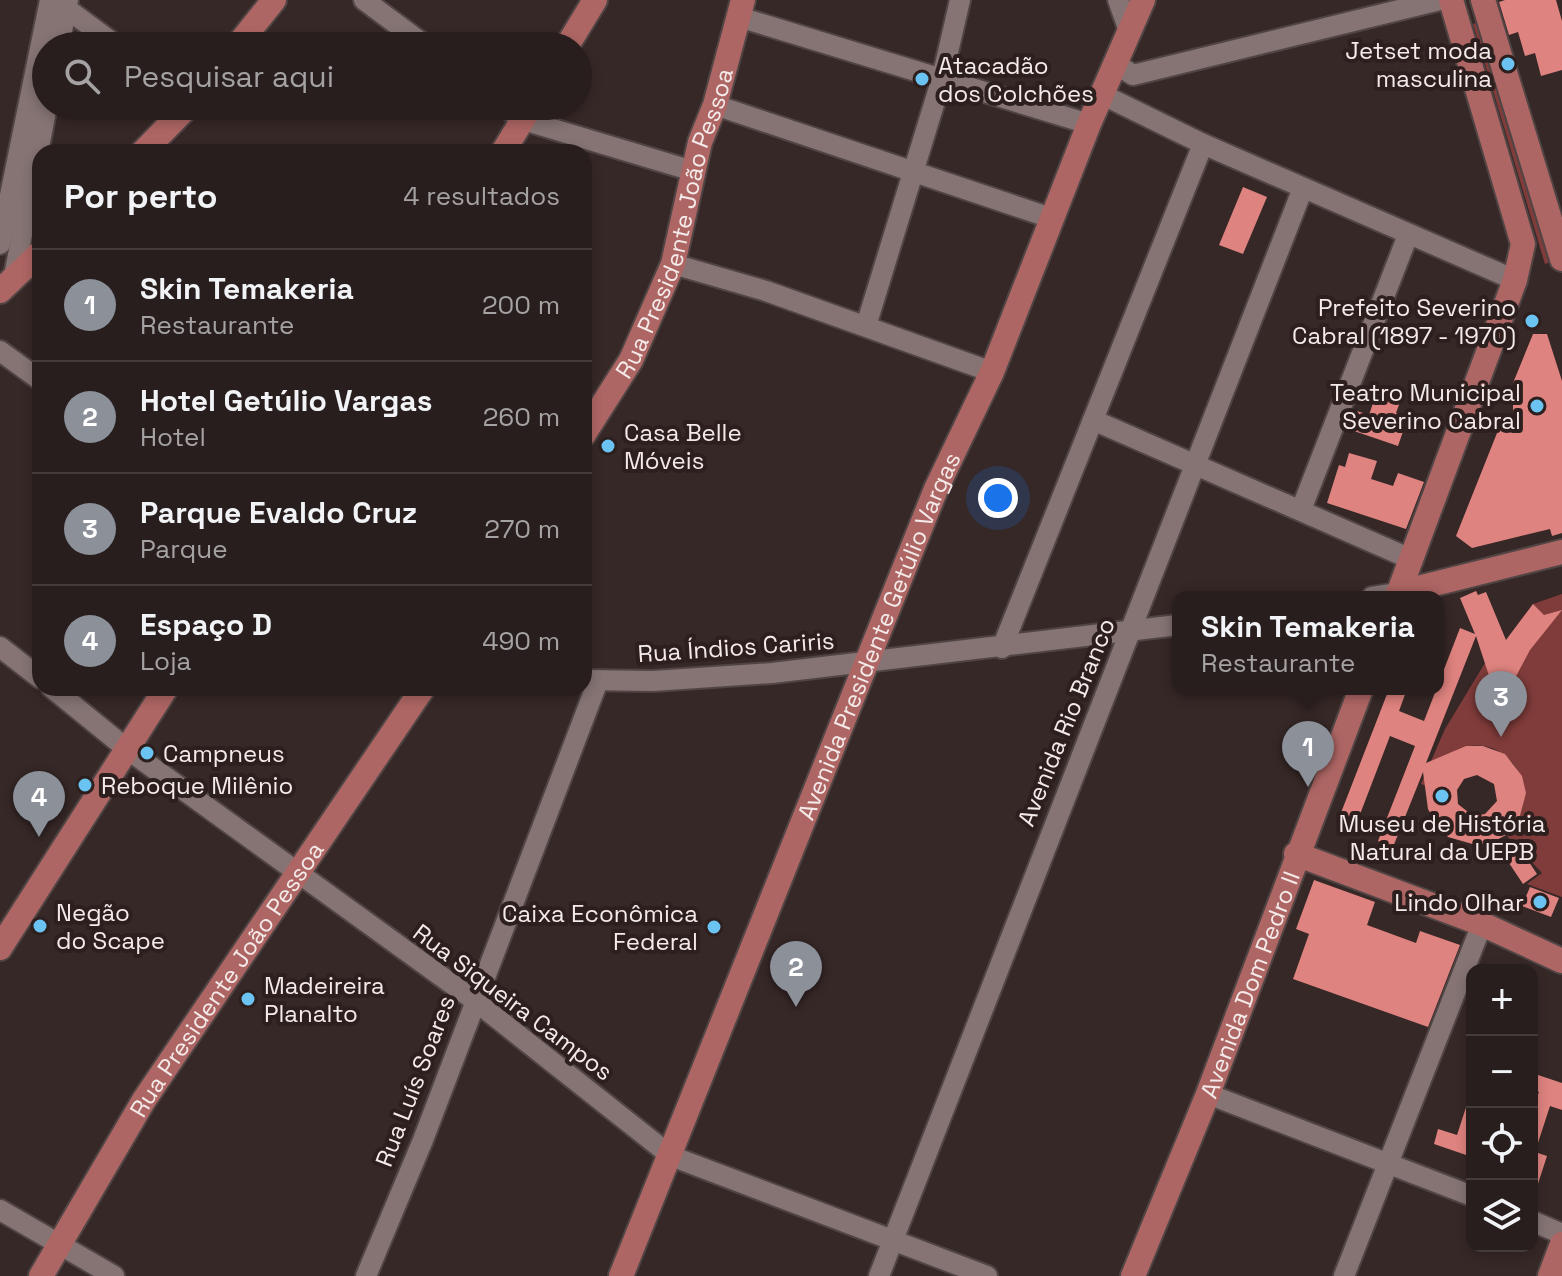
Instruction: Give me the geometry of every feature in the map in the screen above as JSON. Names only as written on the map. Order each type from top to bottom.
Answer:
[{"type":"main road","points":[[248,32],[274,0]]},
{"type":"main road","points":[[576,32],[595,0]]},
{"type":"main road","name":"Avenida Presidente Getúlio Vargas","points":[[621,1276],[936,489],[992,372],[1089,124],[1111,99],[1124,69],[1129,31],[1143,0]]},
{"type":"main road","points":[[1400,591],[1515,280],[1523,244],[1451,0]]},
{"type":"main road","points":[[1483,0],[1562,259]]},
{"type":"main road","name":"Rua Presidente João Pessoa","points":[[592,421],[631,360],[673,264],[693,171],[741,9]]},
{"type":"main road","points":[[151,144],[174,120]]},
{"type":"main road","points":[[506,144],[515,120]]},
{"type":"main road","points":[[4,291],[32,261]]},
{"type":"main road","points":[[1413,591],[1562,552]]},
{"type":"main road","name":"Avenida Dom Pedro II","points":[[1133,1276],[1208,1094],[1296,854],[1359,695]]},
{"type":"main road","points":[[0,948],[161,696]]},
{"type":"main road","name":"Rua Presidente João Pessoa","points":[[41,1276],[144,1100],[417,696]]},
{"type":"main road","points":[[1296,854],[1482,924],[1562,961]]},
{"type":"main road","points":[[1550,1276],[1562,1244]]},
{"type":"street","points":[[364,0],[407,32]]},
{"type":"street","points":[[866,326],[942,78],[960,0]]},
{"type":"street","points":[[1118,0],[1129,31]]},
{"type":"street","points":[[1124,69],[1440,0]]},
{"type":"street","points":[[59,32],[60,2]]},
{"type":"street","points":[[60,2],[99,32]]},
{"type":"street","points":[[53,32],[60,2]]},
{"type":"street","points":[[741,9],[942,78],[1089,124]]},
{"type":"street","points":[[1111,99],[1203,144],[1515,280]]},
{"type":"street","points":[[715,105],[1051,218]]},
{"type":"street","points":[[0,244],[32,115]]},
{"type":"street","points":[[39,144],[44,120]]},
{"type":"street","points":[[545,120],[693,171]]},
{"type":"street","points":[[1002,648],[1203,144]]},
{"type":"street","points":[[4,291],[32,177]]},
{"type":"street","name":"Avenida Rio Branco","points":[[879,1276],[1303,188]]},
{"type":"street","points":[[24,215],[32,228]]},
{"type":"street","points":[[1301,510],[1408,235]]},
{"type":"street","points":[[673,264],[866,326],[992,372]]},
{"type":"street","points":[[0,351],[32,374]]},
{"type":"street","points":[[1093,420],[1413,560]]},
{"type":"street","name":"Rua Índios Cariris","points":[[592,680],[746,675],[866,664],[1172,626]]},
{"type":"street","points":[[0,647],[32,672]]},
{"type":"street","name":"Rua Siqueira Campos","points":[[62,696],[127,749],[474,1000],[671,1156],[987,1276]]},
{"type":"street","name":"Rua Luís Soares","points":[[366,1276],[423,1140],[585,696]]},
{"type":"street","points":[[1344,1276],[1482,924]]},
{"type":"street","points":[[1208,1094],[1466,1194]]},
{"type":"street","points":[[0,1210],[114,1276]]},
{"type":"street","points":[[1538,1224],[1562,1234]]},
{"type":"shaded area","points":[[1481,21],[1553,261],[1545,264],[1473,24]]},
{"type":"shaded area","points":[[1562,594],[1562,897],[1527,884],[1542,873],[1507,836],[1521,811],[1523,788],[1516,768],[1502,753],[1484,746],[1463,748],[1444,760],[1427,786],[1421,784],[1445,729],[1485,663],[1514,655],[1507,639],[1533,604]]},
{"type":"building","points":[[1556,0],[1562,21],[1562,70],[1541,76],[1535,53],[1525,56],[1518,32],[1509,35],[1499,2]]},
{"type":"building","points":[[1243,187],[1267,197],[1243,254],[1219,245]]},
{"type":"building","points":[[1533,334],[1547,334],[1562,381],[1562,533],[1552,536],[1550,529],[1472,548],[1456,536],[1499,428],[1513,431],[1513,383]]},
{"type":"building","points":[[1376,394],[1400,402],[1396,413],[1408,417],[1398,446],[1351,430],[1357,411],[1369,415]]},
{"type":"building","points":[[1349,453],[1377,461],[1371,479],[1393,486],[1398,473],[1424,482],[1406,529],[1327,503],[1339,465],[1345,467]]},
{"type":"building","points":[[1476,591],[1478,595],[1486,592],[1506,640],[1533,604],[1544,615],[1562,610],[1530,650],[1514,680],[1511,696],[1493,688],[1476,636],[1426,763],[1466,746],[1483,746],[1505,754],[1522,776],[1526,793],[1518,823],[1506,835],[1491,843],[1476,845],[1448,837],[1428,809],[1423,772],[1393,847],[1378,841],[1415,746],[1390,736],[1354,830],[1337,823],[1387,695],[1405,695],[1399,711],[1424,721],[1434,695],[1444,695],[1444,669],[1460,628],[1475,634],[1460,598]],"holes":[[[1477,775],[1494,784],[1497,801],[1485,814],[1473,816],[1458,804],[1457,790],[1464,779]]]},
{"type":"building","points":[[1521,850],[1537,874],[1523,884],[1507,860]]},
{"type":"building","points":[[1314,880],[1375,902],[1367,925],[1416,943],[1420,931],[1460,945],[1428,1027],[1293,979],[1309,934],[1296,929]]},
{"type":"building","name":"Lindo Olhar","points":[[1530,887],[1559,898],[1551,917],[1522,906]]},
{"type":"building","points":[[1538,1075],[1562,1083],[1562,1110],[1550,1106],[1538,1143],[1538,1094]]},
{"type":"building","points":[[1466,1107],[1466,1155],[1434,1144],[1438,1129],[1457,1135]]},
{"type":"building","points":[[1538,1153],[1547,1156],[1538,1184]]},
{"type":"place","name":"Jetset moda masculina","points":[[1508,64]]},
{"type":"place","name":"Atacadão dos Colchões","points":[[922,79]]},
{"type":"place","name":"Prefeito Severino Cabral (1897 - 1970)","points":[[1532,321]]},
{"type":"place","name":"Teatro Municipal Severino Cabral","points":[[1537,406]]},
{"type":"place","name":"Casa Belle Móveis","points":[[608,446]]},
{"type":"place","name":"Parque Evaldo Cruz","points":[[1501,737]]},
{"type":"place","name":"Campneus","points":[[147,753]]},
{"type":"place","name":"Reboque Milênio","points":[[85,785]]},
{"type":"place","name":"Skin Temakeria","points":[[1308,787]]},
{"type":"place","name":"Museu de História Natural da UEPB","points":[[1442,796]]},
{"type":"place","name":"Espaço D","points":[[39,837]]},
{"type":"place","name":"Lindo Olhar","points":[[1540,902]]},
{"type":"place","name":"Negão do Scape","points":[[40,926]]},
{"type":"place","name":"Caixa Econômica Federal","points":[[714,927]]},
{"type":"place","name":"Madeireira Planalto","points":[[248,999]]},
{"type":"place","name":"Hotel Getúlio Vargas","points":[[796,1007]]}]
